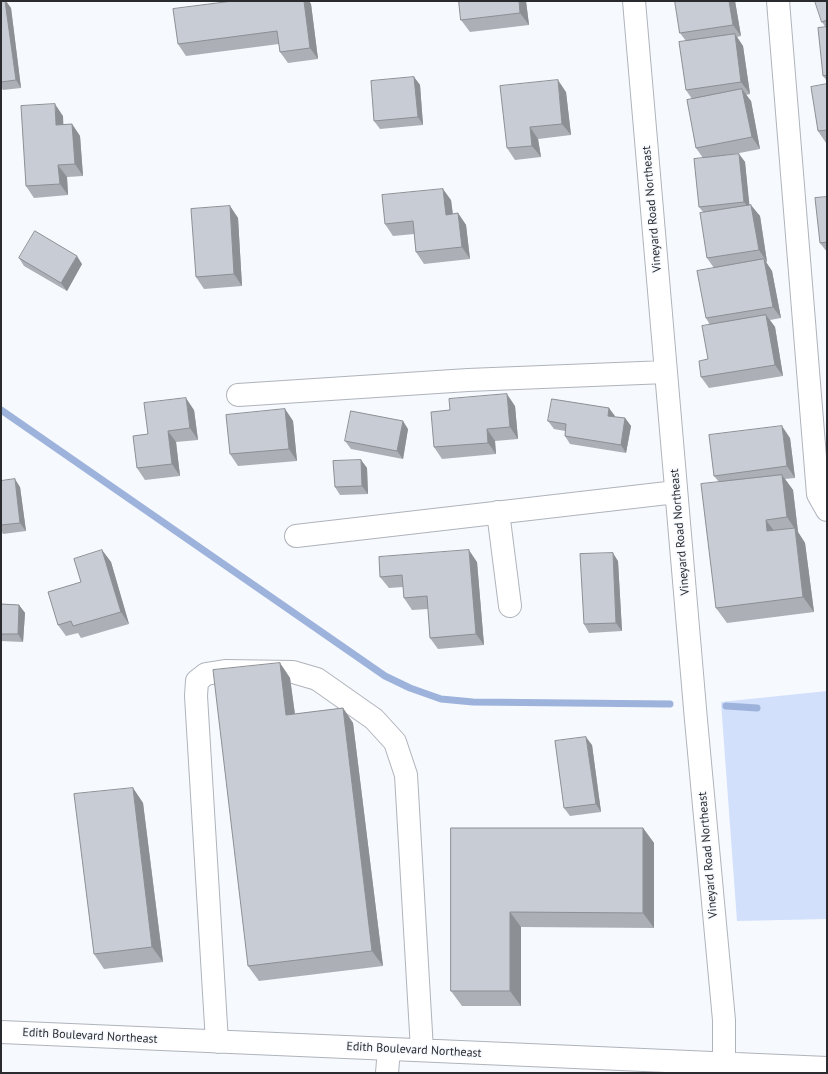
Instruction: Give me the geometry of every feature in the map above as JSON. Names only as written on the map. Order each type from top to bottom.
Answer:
[{"type":"street","name":"Vineyard Road Northeast","points":[[634,1],[676,492],[724,1020],[724,1068]]},
{"type":"street","points":[[778,1],[818,494],[827,510]]},
{"type":"street","points":[[238,395],[468,380],[666,372]]},
{"type":"street","points":[[296,536],[676,492]]},
{"type":"street","points":[[498,512],[510,606]]},
{"type":"street","points":[[217,1042],[196,696],[197,681],[206,674],[225,670],[293,672],[316,679],[374,719],[395,742],[406,775],[422,1050]]},
{"type":"street","name":"Edith Boulevard Northeast","points":[[1,1032],[422,1050],[724,1068],[827,1068]]},
{"type":"street","points":[[387,1073],[389,1049]]},
{"type":"shaded area","points":[[827,691],[827,919],[737,921],[721,702]]},
{"type":"building","points":[[1,1],[5,1],[16,80],[1,82]]},
{"type":"building","points":[[233,1],[304,1],[310,48],[280,52],[277,31],[178,44],[173,9]]},
{"type":"building","points":[[459,1],[519,1],[520,13],[461,20]]},
{"type":"building","points":[[675,1],[729,1],[733,25],[680,33]]},
{"type":"building","points":[[815,1],[827,1],[827,20],[822,22]]},
{"type":"building","points":[[827,27],[827,75],[823,76],[818,28]]},
{"type":"building","points":[[735,34],[741,82],[686,90],[679,42]]},
{"type":"building","points":[[414,77],[418,117],[374,121],[371,81]]},
{"type":"building","points":[[558,80],[562,124],[530,127],[532,146],[507,148],[500,86]]},
{"type":"building","points":[[827,84],[827,130],[818,131],[811,87]]},
{"type":"building","points":[[742,89],[752,137],[696,148],[687,100]]},
{"type":"building","points":[[55,104],[56,125],[72,124],[75,164],[58,165],[60,184],[26,186],[21,106]]},
{"type":"building","points":[[739,154],[744,202],[699,207],[694,159]]},
{"type":"building","points":[[443,189],[446,215],[458,213],[462,247],[416,252],[413,221],[385,224],[382,195]]},
{"type":"building","points":[[827,197],[827,242],[820,243],[815,198]]},
{"type":"building","points":[[751,205],[759,250],[707,258],[700,213]]},
{"type":"building","points":[[230,206],[234,274],[196,277],[191,209]]},
{"type":"building","points":[[35,231],[77,256],[61,283],[19,258]]},
{"type":"building","points":[[764,259],[773,307],[706,318],[697,271]]},
{"type":"building","points":[[766,315],[775,365],[701,377],[699,361],[708,359],[702,326]]},
{"type":"building","points":[[507,394],[510,427],[487,429],[488,443],[434,447],[431,412],[450,410],[449,399]]},
{"type":"building","points":[[186,398],[190,428],[168,431],[172,464],[137,468],[133,436],[148,434],[144,403]]},
{"type":"building","points":[[552,399],[609,408],[608,416],[625,418],[621,445],[565,436],[566,424],[548,421]]},
{"type":"building","points":[[285,409],[289,449],[230,454],[226,415]]},
{"type":"building","points":[[351,411],[403,421],[397,451],[345,441]]},
{"type":"building","points":[[782,426],[787,466],[714,476],[709,435]]},
{"type":"building","points":[[361,460],[362,486],[335,487],[333,461]]},
{"type":"building","points":[[782,475],[787,517],[766,520],[767,531],[795,528],[803,597],[716,608],[701,484]]},
{"type":"building","points":[[15,479],[20,523],[1,525],[1,481]]},
{"type":"building","points":[[102,550],[121,612],[73,626],[71,621],[58,625],[48,592],[81,582],[74,559]]},
{"type":"building","points":[[469,550],[476,634],[430,638],[427,596],[404,598],[402,575],[380,577],[379,557]]},
{"type":"building","points":[[613,553],[616,623],[584,624],[580,554]]},
{"type":"building","points":[[1,604],[19,605],[18,634],[1,634]]},
{"type":"building","points":[[280,663],[286,715],[343,708],[372,951],[248,966],[213,670]]},
{"type":"building","points":[[586,737],[596,804],[564,808],[555,741]]},
{"type":"building","points":[[133,788],[152,947],[94,954],[74,794]]},
{"type":"building","points":[[451,828],[643,828],[643,913],[510,912],[510,991],[451,991]]},
{"type":"waterway","points":[[1,410],[385,676],[410,688],[441,699],[473,702],[670,704]]},
{"type":"waterway","points":[[726,706],[757,708]]}]
